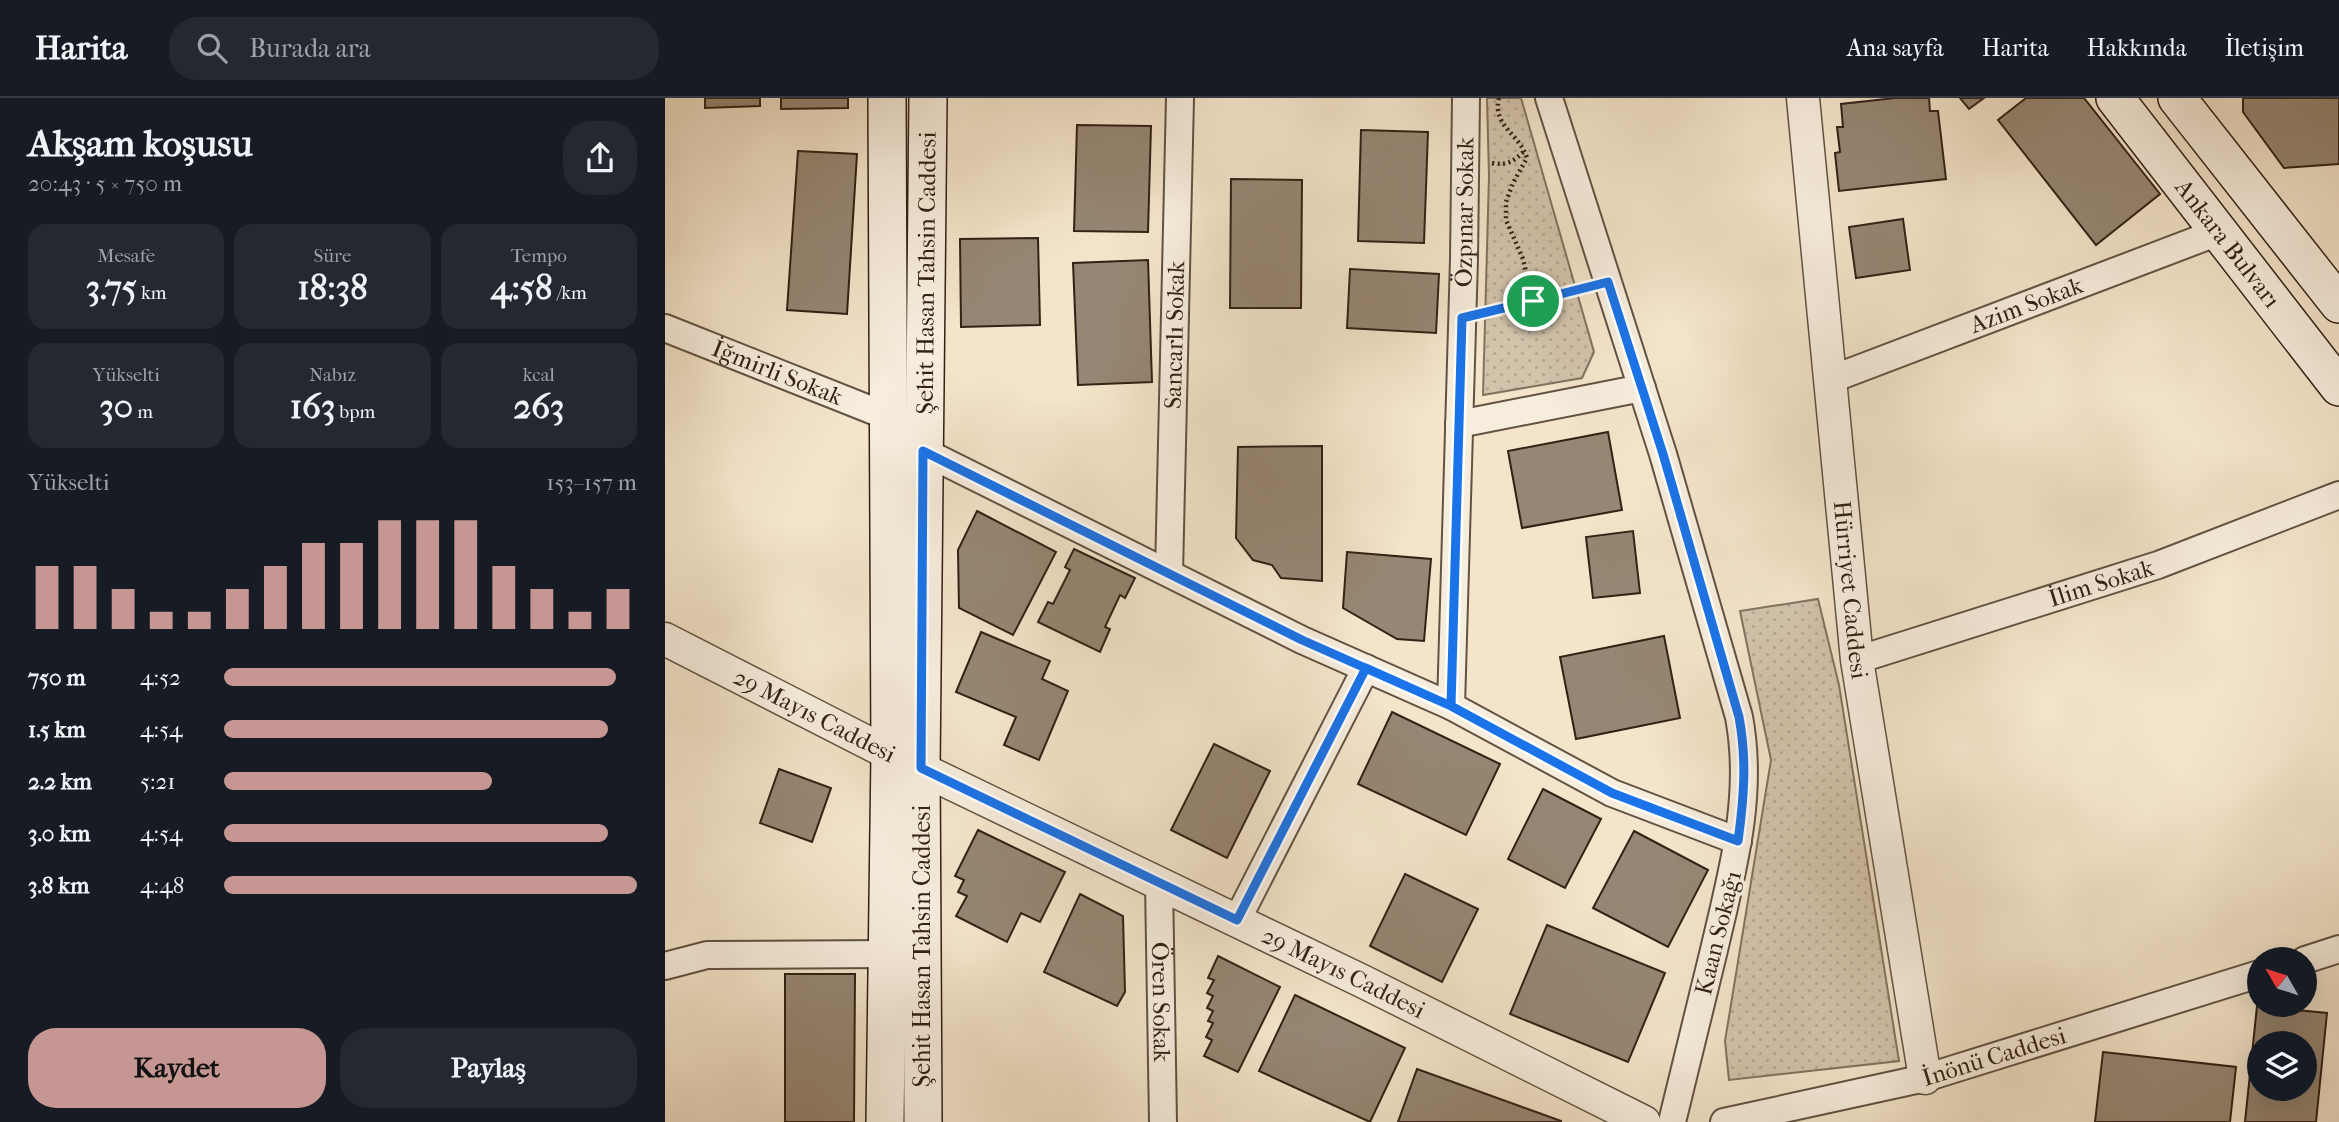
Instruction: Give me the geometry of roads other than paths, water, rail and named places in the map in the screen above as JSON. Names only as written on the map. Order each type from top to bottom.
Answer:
[{"type":"main road","name":"Şehit Hasan Tahsin Caddesi","points":[[887,98],[888,417],[922,1122]]},
{"type":"main road","name":"Şehit Hasan Tahsin Caddesi","points":[[885,1122],[887,954],[905,761],[923,451],[927,98]]},
{"type":"main road","name":"Ankara Bulvarı","points":[[2115,98],[2221,231],[2339,387]]},
{"type":"main road","name":"Ankara Bulvarı","points":[[2177,98],[2339,304]]},
{"type":"street","name":"Sancarlı Sokak","points":[[1168,573],[1180,98]]},
{"type":"street","name":"Özpınar Sokak","points":[[1451,706],[1466,98]]},
{"type":"street","name":"Kaan Sokağı","points":[[1549,98],[1663,454],[1739,717],[1745,748],[1738,841],[1672,1122]]},
{"type":"street","name":"Hürriyet Caddesi","points":[[1803,98],[1857,660],[1925,1077]]},
{"type":"street","name":"Azim Sokak","points":[[1832,379],[2221,231]]},
{"type":"street","name":"İğmirli Sokak","points":[[665,328],[888,417]]},
{"type":"street","points":[[1459,424],[1642,388]]},
{"type":"street","points":[[923,451],[1302,640],[1451,706],[1612,793],[1738,841]]},
{"type":"street","name":"İlim Sokak","points":[[1857,660],[2158,565],[2339,495]]},
{"type":"street","name":"29 Mayıs Caddesi","points":[[665,639],[905,761],[1237,920],[1644,1122]]},
{"type":"street","points":[[1237,920],[1366,668]]},
{"type":"street","name":"Ören Sokak","points":[[1159,883],[1163,1122]]},
{"type":"street","points":[[2317,956],[2339,949]]},
{"type":"street","points":[[665,966],[707,955],[887,954]]},
{"type":"street","name":"İnönü Caddesi","points":[[1724,1122],[1925,1077],[2247,978]]}]
